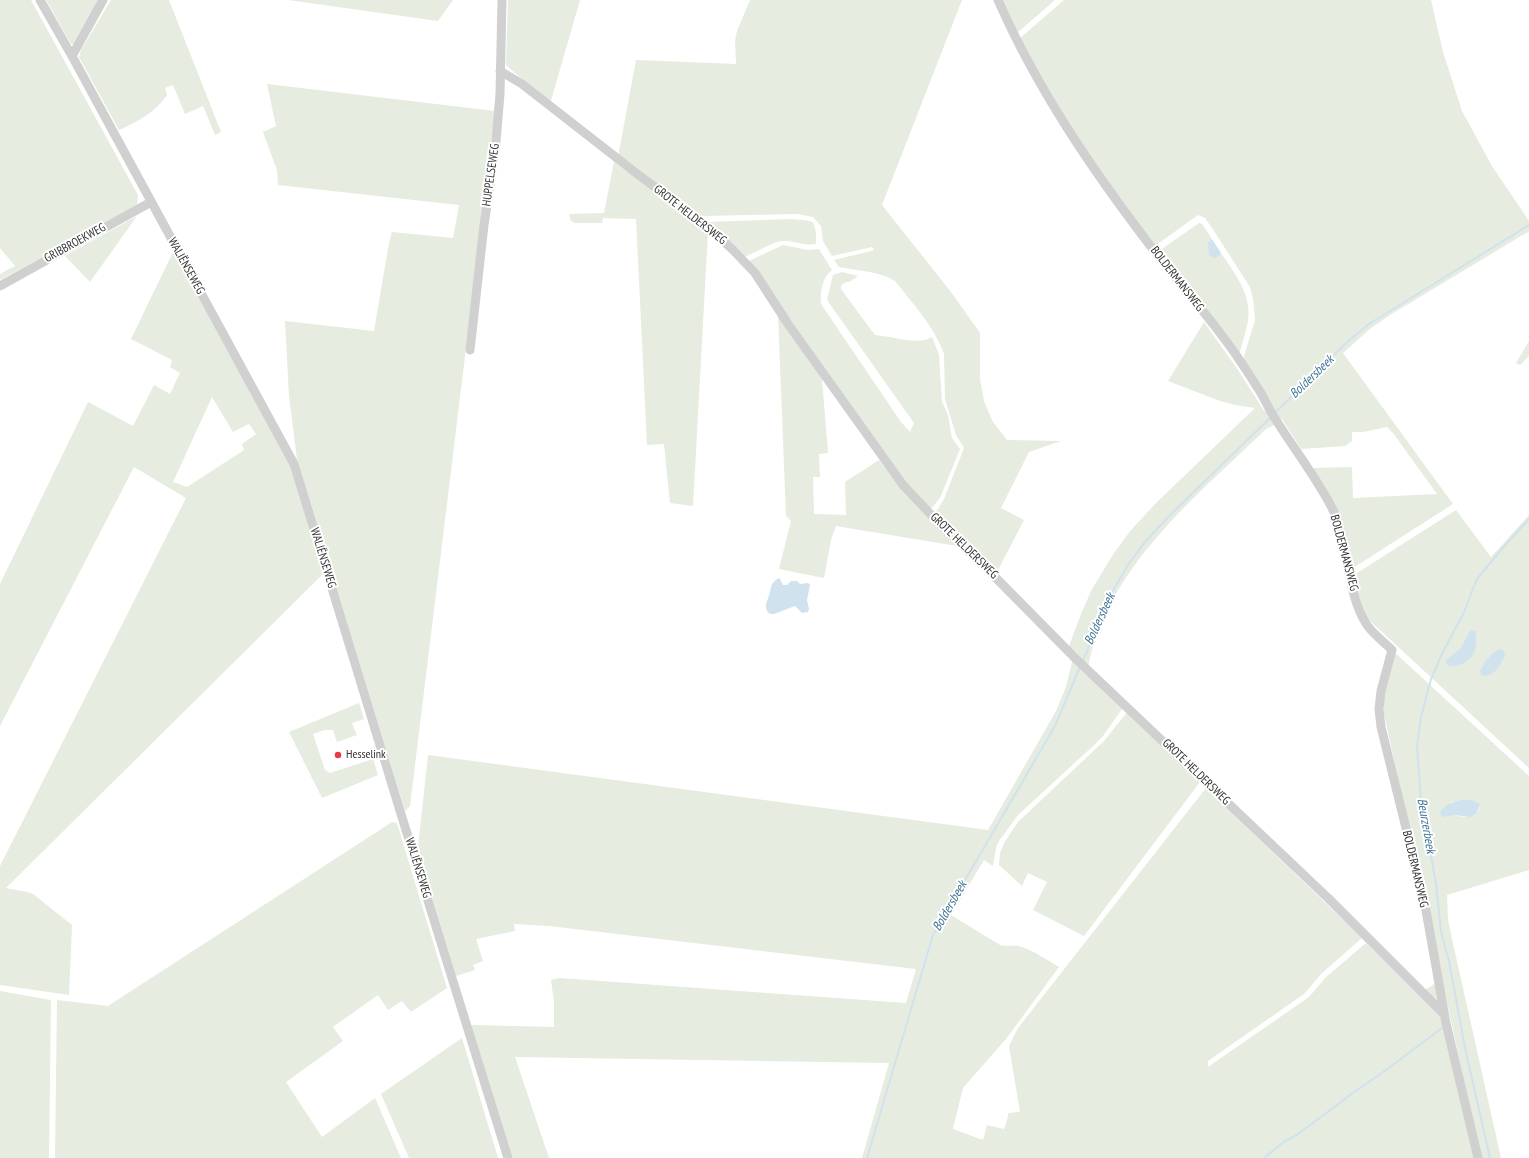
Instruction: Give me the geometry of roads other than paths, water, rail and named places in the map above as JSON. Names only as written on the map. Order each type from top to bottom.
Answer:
[{"type":"street","name":"WALIËNSEWEG","points":[[40,0],[152,202],[294,464],[396,799],[508,1158]]},
{"type":"street","points":[[72,56],[102,0]]},
{"type":"street","name":"HUPPELSEWEG","points":[[470,350],[484,225],[495,153],[500,94],[502,0]]},
{"type":"street","name":"BOLDERMANSWEG","points":[[998,0],[1008,24],[1057,112],[1127,214],[1218,330],[1260,391],[1275,420],[1299,454],[1332,508],[1341,533],[1358,608],[1368,626],[1392,650],[1381,691],[1379,709],[1381,727],[1425,905],[1444,1014],[1456,1072],[1478,1158]]},
{"type":"street","name":"GROTE HELDERSWEG","points":[[500,71],[522,84],[707,226],[733,250],[754,273],[788,324],[903,485],[936,520],[1085,668],[1328,898],[1444,1014]]},
{"type":"street","name":"GRIBBROEKWEG","points":[[0,286],[11,278],[152,202]]},
{"type":"water","points":[[1212,239],[1221,253],[1218,257],[1214,258],[1209,255],[1208,242]]},
{"type":"water","points":[[779,578],[783,585],[787,585],[791,581],[797,581],[800,584],[808,583],[810,585],[807,600],[809,609],[808,612],[802,613],[795,606],[774,614],[770,614],[766,609],[766,604],[771,586]]},
{"type":"water","points":[[1471,630],[1475,631],[1476,638],[1475,651],[1472,656],[1463,664],[1449,666],[1446,663],[1446,660],[1461,648]]},
{"type":"water","points":[[1500,649],[1504,651],[1505,655],[1499,666],[1490,675],[1482,676],[1480,672],[1485,661]]},
{"type":"water","points":[[1460,800],[1471,800],[1479,803],[1480,805],[1476,814],[1470,817],[1454,815],[1442,817],[1440,813],[1446,806]]},
{"type":"waterway","name":"Boldersbeek","points":[[1275,413],[1346,343],[1369,324],[1529,225]]},
{"type":"waterway","name":"Boldersbeek","points":[[1083,661],[1106,603],[1128,565],[1144,543],[1170,515],[1270,418]]},
{"type":"waterway","name":"Beurzerbeek","points":[[1490,1158],[1465,1048],[1449,961],[1441,932],[1436,884],[1421,801],[1417,747],[1421,717],[1431,679],[1464,612],[1477,579],[1529,519]]},
{"type":"waterway","name":"Boldersbeek","points":[[867,1158],[933,935],[1055,726],[1080,667]]},
{"type":"waterway","points":[[1264,1158],[1285,1141],[1295,1136],[1442,1028]]},
{"type":"place","name":"Hesselink","points":[[338,755]]}]
